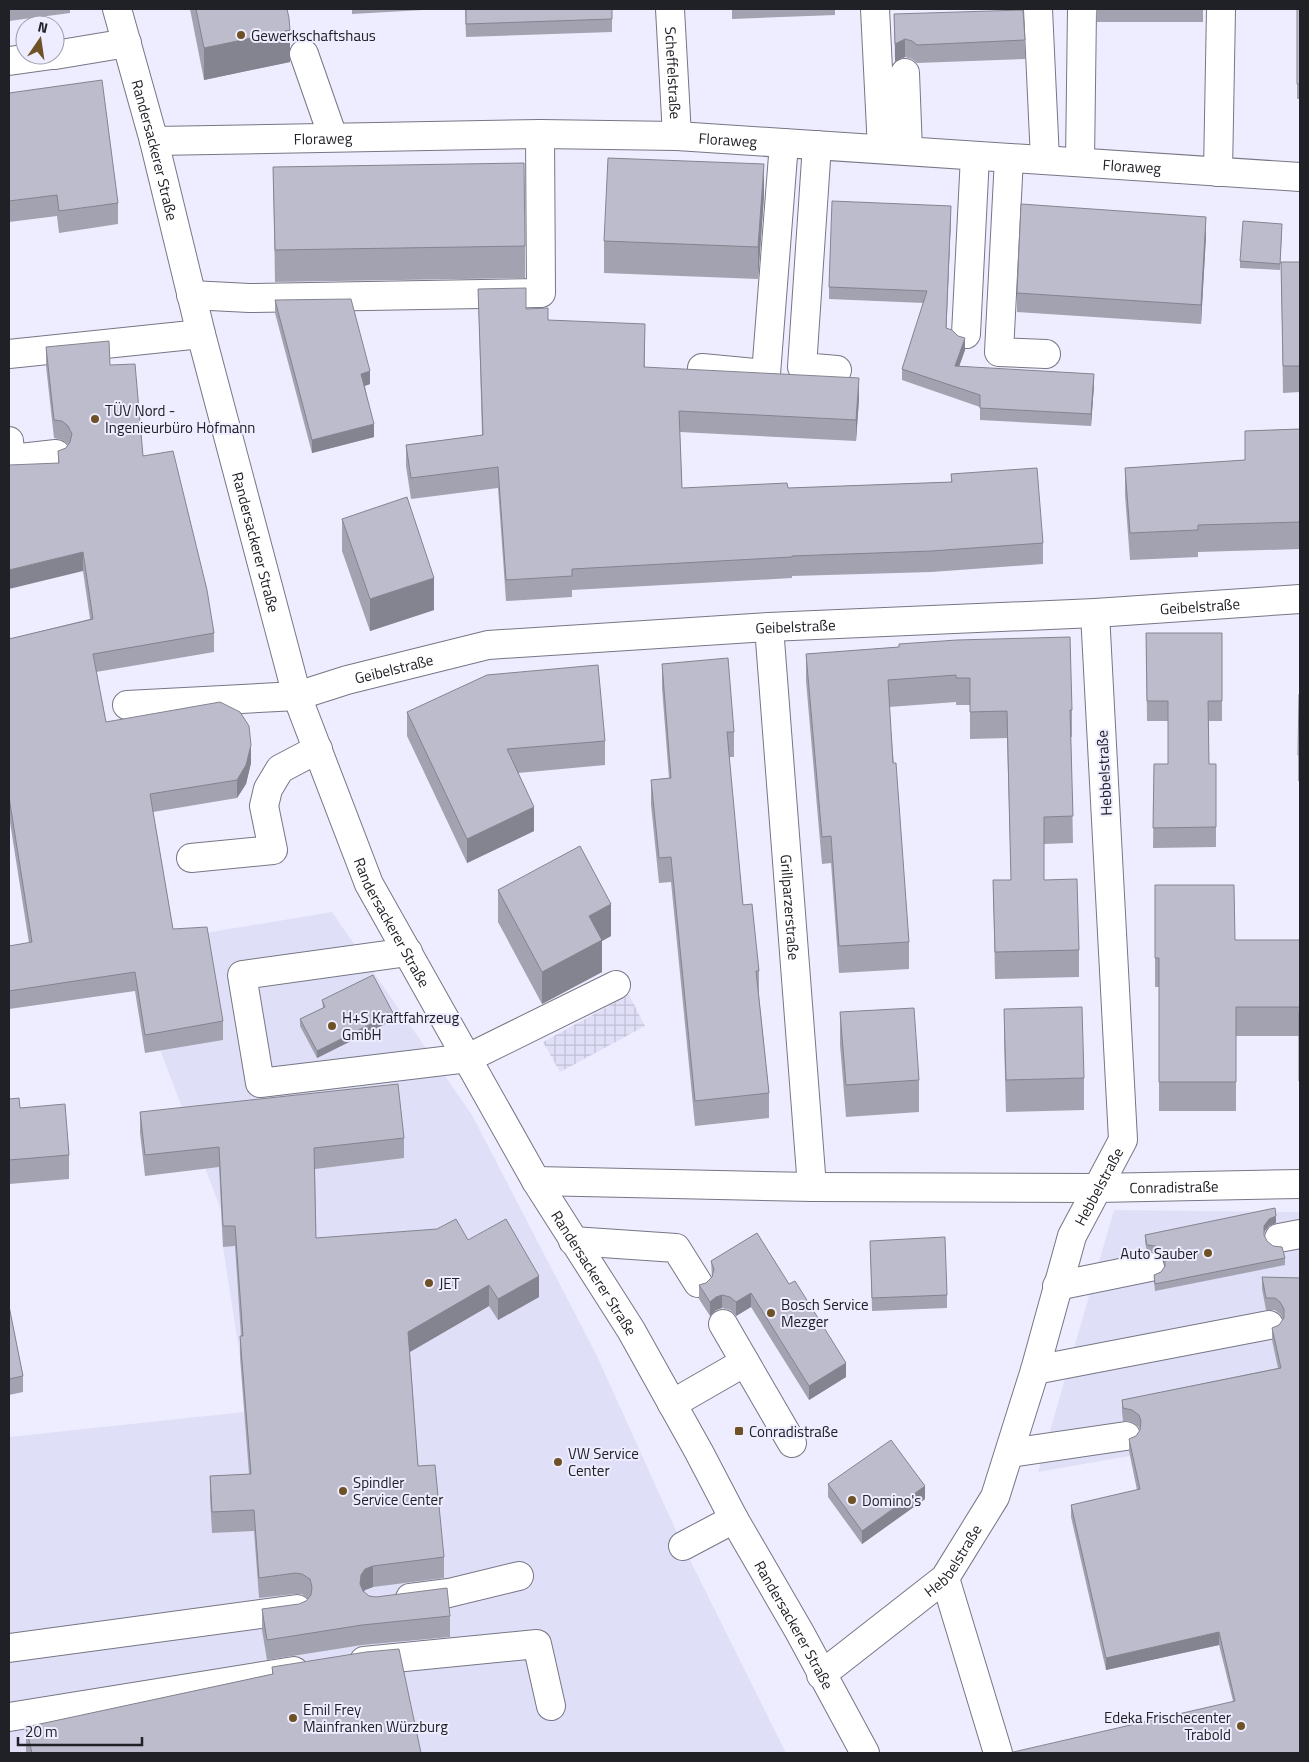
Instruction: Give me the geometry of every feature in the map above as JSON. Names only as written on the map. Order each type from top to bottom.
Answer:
[{"type":"street","name":"Randersackerer Straße","points":[[117,9],[154,141],[201,334],[297,696],[369,884],[536,1181],[631,1330],[865,1753]]},
{"type":"street","name":"Scheffelstraße","points":[[670,9],[677,136]]},
{"type":"street","points":[[875,9],[895,150]]},
{"type":"street","points":[[1038,9],[1044,160]]},
{"type":"street","points":[[1080,162],[1082,9]]},
{"type":"street","points":[[1218,172],[1221,9]]},
{"type":"street","points":[[65,53],[127,43]]},
{"type":"street","points":[[304,54],[333,137]]},
{"type":"street","points":[[895,150],[905,73]]},
{"type":"street","points":[[191,295],[248,298],[541,293],[540,134]]},
{"type":"street","name":"Floraweg","points":[[154,141],[540,134],[677,136],[1300,177]]},
{"type":"street","points":[[702,368],[766,374],[784,143]]},
{"type":"street","points":[[817,145],[802,368],[837,370]]},
{"type":"street","points":[[966,334],[975,156]]},
{"type":"street","points":[[1009,158],[999,352],[1046,354]]},
{"type":"street","points":[[9,354],[201,334]]},
{"type":"street","points":[[9,441],[11,459],[56,454]]},
{"type":"street","name":"Geibelstraße","points":[[127,705],[297,696],[347,680],[488,645],[769,628],[1095,613],[1300,599]]},
{"type":"street","name":"Hebbelstraße","points":[[821,1675],[945,1578],[996,1497],[1035,1370],[1072,1236],[1123,1140],[1095,613]]},
{"type":"street","name":"Grillparzerstraße","points":[[769,628],[812,1187]]},
{"type":"street","points":[[191,858],[273,850],[264,806],[268,789],[280,769],[318,749]]},
{"type":"street","points":[[408,952],[242,975],[260,1082],[468,1058],[616,985]]},
{"type":"street","name":"Conradistraße","points":[[536,1181],[812,1187],[1097,1188],[1300,1184]]},
{"type":"street","points":[[573,1240],[676,1248],[698,1283]]},
{"type":"street","points":[[1057,1286],[1150,1267]]},
{"type":"street","points":[[723,1324],[792,1443]]},
{"type":"street","points":[[1035,1370],[1269,1325]]},
{"type":"street","points":[[672,1404],[744,1362]]},
{"type":"street","points":[[1010,1453],[1126,1436]]},
{"type":"street","points":[[683,1546],[734,1519]]},
{"type":"street","points":[[384,1601],[449,1593],[519,1576]]},
{"type":"street","points":[[945,1578],[998,1753]]},
{"type":"street","points":[[9,1648],[298,1609]]},
{"type":"street","points":[[344,1664],[538,1644],[551,1706]]},
{"type":"street","points":[[9,1717],[315,1668]]},
{"type":"shaded area","points":[[332,912],[472,1115],[597,1356],[683,1546],[786,1753],[9,1753],[9,1437],[244,1412],[240,1357],[223,1247],[221,1210],[121,947]]},
{"type":"shaded area","points":[[629,995],[645,1026],[560,1072],[543,1042]]},
{"type":"shaded area","points":[[1114,1210],[1300,1212],[1300,1426],[1038,1472]]},
{"type":"building","points":[[196,9],[287,9],[290,30],[204,48]]},
{"type":"building","points":[[466,9],[612,9],[612,19],[466,24]]},
{"type":"building","points":[[1297,9],[1300,9],[1300,84],[1297,84]]},
{"type":"building","points":[[1023,10],[1025,40],[917,45],[905,39],[895,44],[894,14]]},
{"type":"building","points":[[102,80],[118,203],[59,211],[57,195],[9,201],[9,93]]},
{"type":"building","points":[[608,158],[764,164],[758,247],[604,241]]},
{"type":"building","points":[[524,163],[525,246],[275,250],[273,167]]},
{"type":"building","points":[[832,201],[951,206],[946,328],[965,338],[955,366],[1094,374],[1091,414],[980,408],[980,395],[902,369],[927,291],[829,287]]},
{"type":"building","points":[[1021,204],[1206,217],[1201,305],[1017,293]]},
{"type":"building","points":[[1243,221],[1282,224],[1280,264],[1240,261]]},
{"type":"building","points":[[1281,262],[1300,262],[1300,366],[1283,366]]},
{"type":"building","points":[[526,288],[526,309],[548,308],[548,320],[645,324],[644,367],[859,378],[856,420],[679,411],[682,488],[787,483],[788,488],[952,482],[951,474],[1037,468],[1043,543],[931,551],[792,556],[572,569],[572,576],[506,580],[498,467],[411,478],[406,445],[483,435],[478,289]]},
{"type":"building","points":[[351,299],[370,371],[361,374],[374,424],[312,440],[275,300]]},
{"type":"building","points":[[109,341],[110,365],[135,364],[143,456],[173,451],[207,590],[214,633],[93,654],[106,722],[220,702],[240,712],[249,726],[251,745],[246,765],[237,780],[150,794],[173,929],[207,927],[223,1021],[145,1035],[135,972],[9,991],[9,946],[32,942],[9,797],[9,639],[93,619],[83,552],[9,570],[9,465],[59,463],[58,451],[66,448],[70,442],[72,434],[68,426],[62,421],[54,420],[46,347]]},
{"type":"building","points":[[1300,429],[1300,522],[1198,525],[1198,530],[1130,533],[1125,468],[1245,460],[1245,431]]},
{"type":"building","points":[[407,497],[434,578],[370,599],[342,519]]},
{"type":"building","points":[[1146,633],[1222,633],[1222,701],[1208,701],[1209,764],[1216,764],[1216,827],[1153,828],[1154,764],[1168,764],[1168,701],[1147,701]]},
{"type":"building","points":[[1070,637],[1073,816],[1044,817],[1044,880],[1077,879],[1079,950],[995,952],[993,880],[1011,880],[1007,711],[970,712],[970,678],[956,678],[956,675],[888,680],[893,763],[896,763],[909,942],[839,946],[831,836],[822,837],[806,654],[899,647],[899,644],[957,640]]},
{"type":"building","points":[[728,658],[734,732],[727,732],[743,905],[752,904],[759,971],[756,971],[769,1093],[695,1101],[671,857],[659,858],[651,780],[671,778],[662,664]]},
{"type":"building","points":[[598,665],[605,741],[507,749],[534,807],[467,839],[407,712],[487,675]]},
{"type":"building","points":[[1299,694],[1300,755],[1298,755]]},
{"type":"building","points":[[580,846],[611,904],[589,916],[602,940],[542,972],[498,890]]},
{"type":"building","points":[[1155,885],[1234,885],[1235,940],[1300,940],[1300,1007],[1236,1007],[1236,1082],[1159,1082],[1159,958],[1155,958]]},
{"type":"building","points":[[373,975],[393,1013],[317,1051],[300,1019],[325,1007],[322,1000]]},
{"type":"building","points":[[1082,1007],[1084,1078],[1006,1080],[1004,1009]]},
{"type":"building","points":[[914,1008],[919,1080],[846,1085],[840,1012]]},
{"type":"building","points":[[1300,1012],[1300,1081],[1299,1081]]},
{"type":"building","points":[[398,1084],[404,1138],[314,1148],[316,1238],[437,1229],[456,1219],[468,1240],[506,1219],[539,1276],[498,1299],[489,1285],[408,1332],[418,1466],[435,1465],[444,1557],[373,1566],[365,1569],[361,1575],[360,1584],[363,1591],[369,1596],[376,1597],[447,1588],[450,1616],[362,1625],[267,1640],[262,1609],[299,1604],[306,1601],[311,1595],[312,1587],[310,1579],[302,1574],[295,1573],[259,1578],[254,1510],[212,1512],[210,1476],[251,1474],[240,1336],[243,1336],[235,1226],[223,1226],[219,1147],[145,1155],[140,1112]]},
{"type":"building","points":[[19,1098],[20,1108],[65,1104],[69,1155],[9,1160],[9,1099]]},
{"type":"building","points":[[1275,1208],[1276,1216],[1269,1219],[1264,1226],[1264,1235],[1273,1246],[1282,1247],[1285,1258],[1155,1284],[1154,1275],[1161,1272],[1165,1266],[1165,1257],[1161,1250],[1155,1246],[1147,1245],[1145,1235]]},
{"type":"building","points":[[757,1233],[789,1284],[795,1281],[846,1363],[809,1386],[751,1293],[736,1302],[730,1297],[722,1295],[710,1302],[699,1285],[706,1283],[712,1277],[714,1269],[711,1261]]},
{"type":"building","points":[[945,1237],[947,1295],[872,1298],[870,1241]]},
{"type":"building","points":[[1262,1277],[1300,1278],[1300,1753],[1009,1753],[1235,1701],[1219,1632],[1106,1658],[1071,1505],[1140,1489],[1129,1439],[1136,1436],[1140,1430],[1141,1421],[1139,1415],[1132,1410],[1123,1408],[1122,1400],[1281,1368],[1272,1328],[1279,1325],[1284,1318],[1284,1309],[1275,1298],[1266,1298]]},
{"type":"building","points":[[9,1306],[23,1376],[9,1379]]},
{"type":"building","points":[[891,1440],[925,1486],[862,1531],[828,1484]]},
{"type":"building","name":"Emil Frey Mainfranken Würzburg","points":[[399,1649],[421,1753],[32,1753],[26,1727],[273,1674],[272,1667],[366,1652]]},
{"type":"place","name":"Gewerkschaftshaus","points":[[241,35]]},
{"type":"place","name":"TÜV Nord - Ingenieurbüro Hofmann","points":[[95,419]]},
{"type":"place","name":"H+S Kraftfahrzeug GmbH","points":[[332,1026]]},
{"type":"place","name":"Auto Sauber","points":[[1208,1253]]},
{"type":"place","name":"JET","points":[[429,1283]]},
{"type":"place","name":"Bosch Service Mezger","points":[[771,1313]]},
{"type":"place","name":"Conradistraße","points":[[739,1431]]},
{"type":"place","name":"VW Service Center","points":[[558,1462]]},
{"type":"place","name":"Spindler Service Center","points":[[343,1491]]},
{"type":"place","name":"Domino's","points":[[852,1500]]},
{"type":"place","name":"Emil Frey Mainfranken Würzburg","points":[[293,1718]]},
{"type":"place","name":"Edeka Frischecenter Trabold","points":[[1241,1726]]}]
